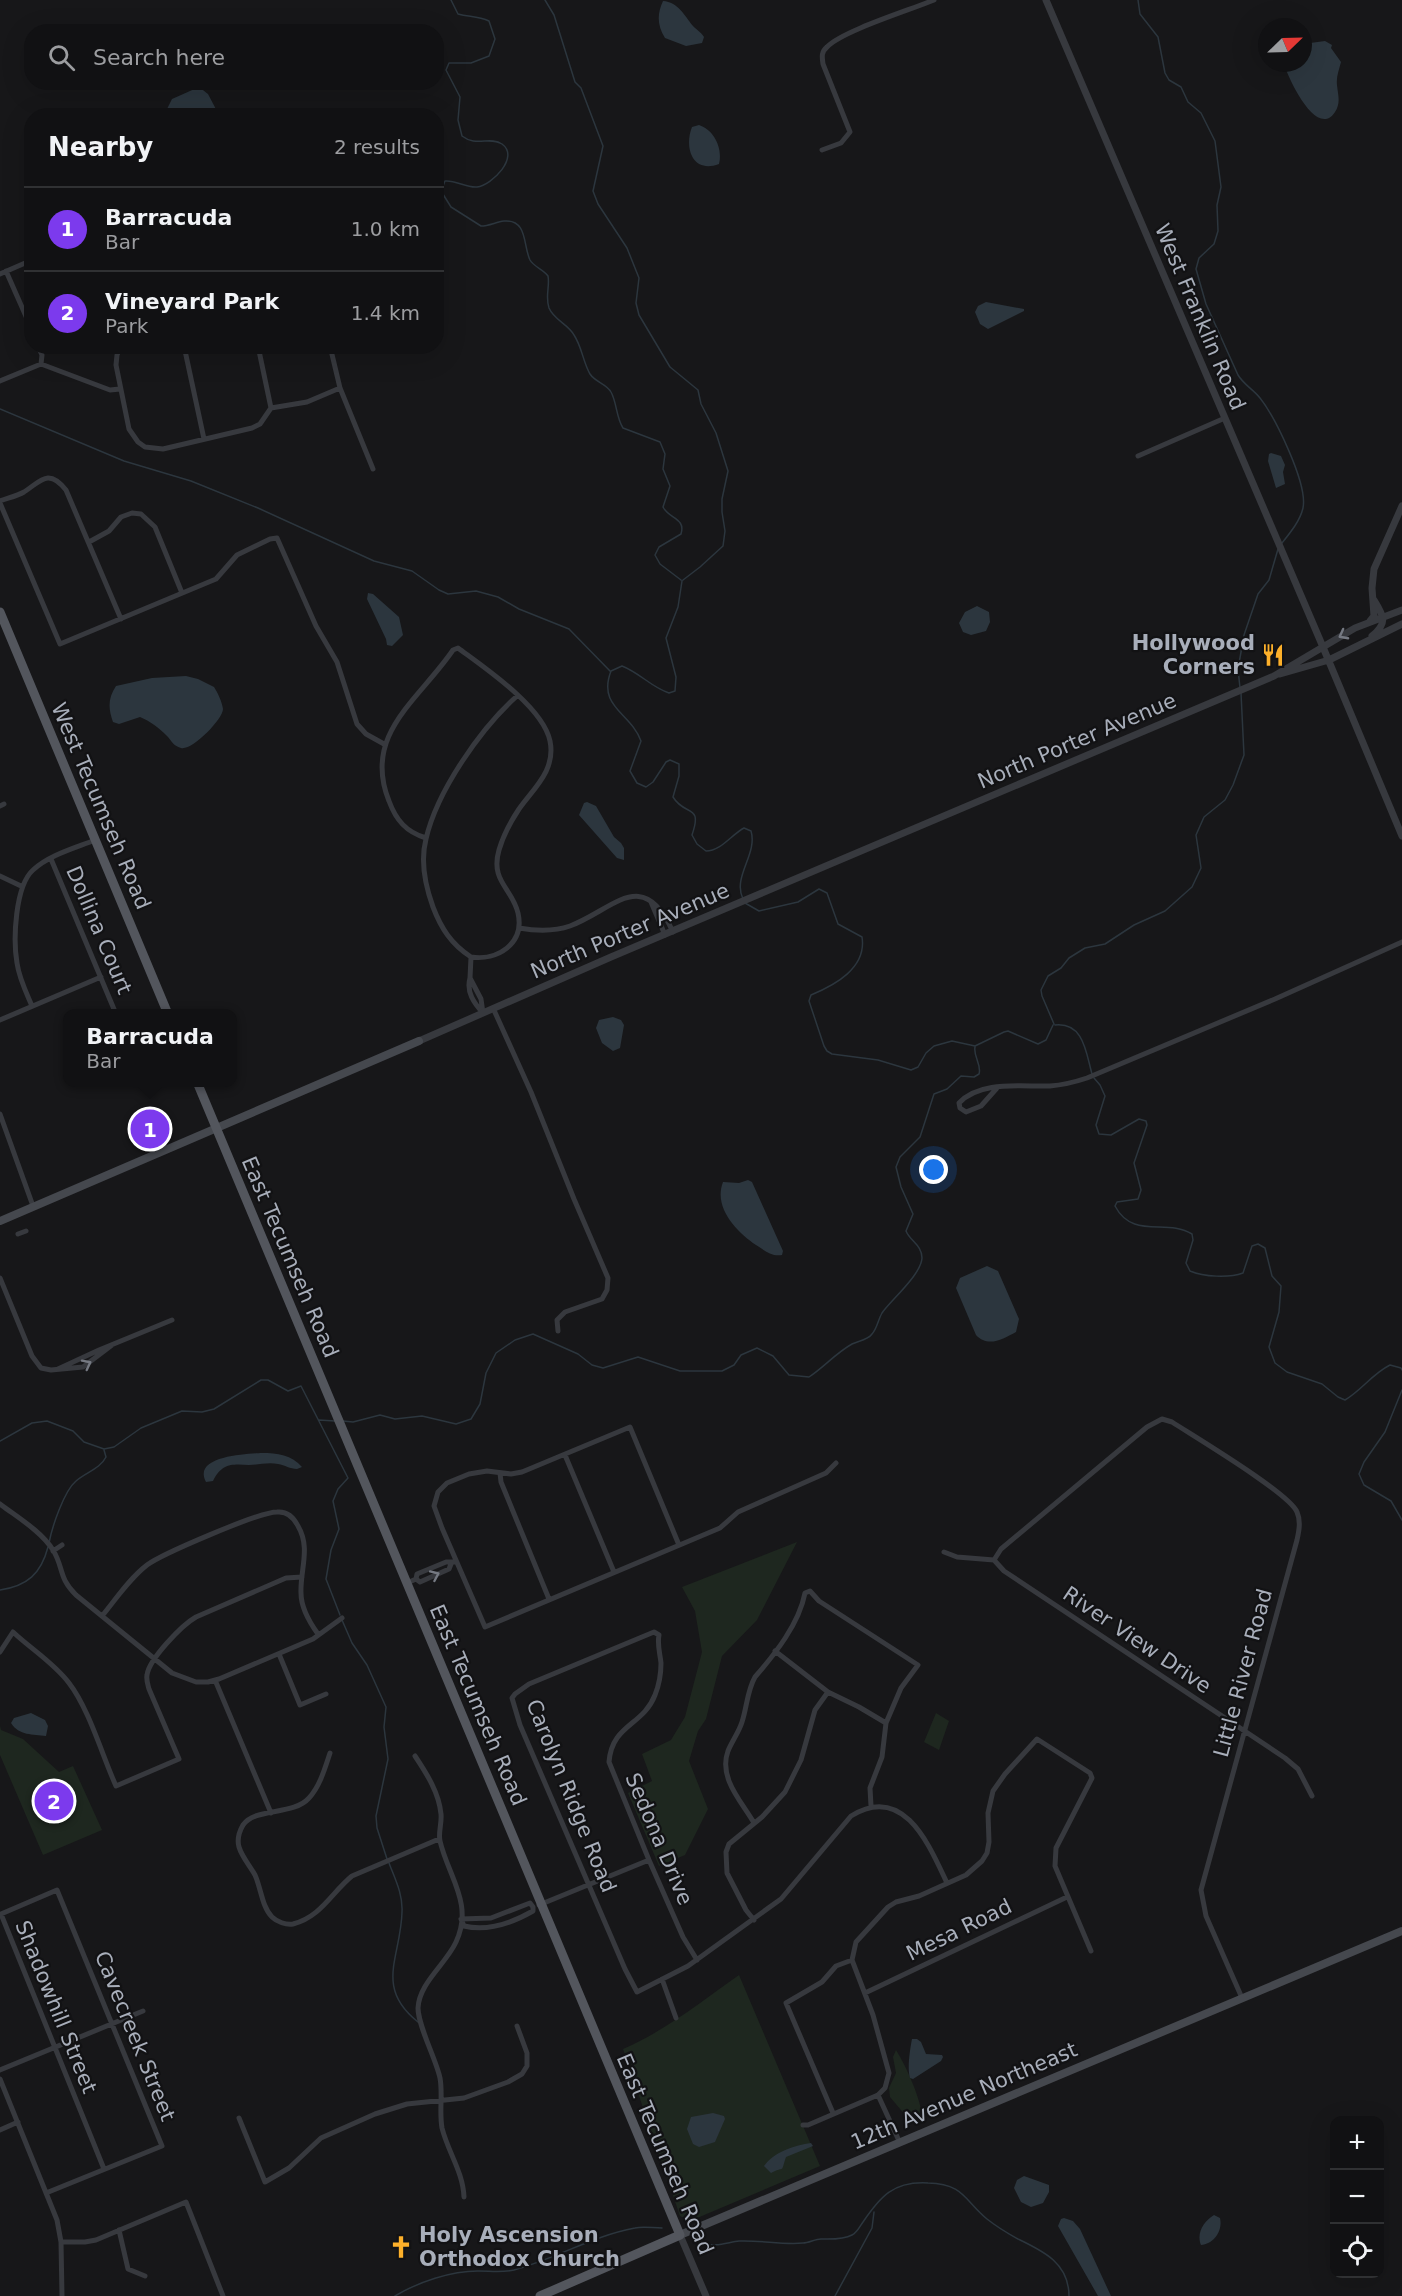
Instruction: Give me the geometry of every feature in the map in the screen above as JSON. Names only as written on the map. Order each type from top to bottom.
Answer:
[{"type":"main road","name":"West Tecumseh Road","points":[[0,612],[166,1009]]},
{"type":"main road","name":"North Porter Avenue","points":[[0,1221],[419,1041]]},
{"type":"main road","points":[[199,1087],[216,1129]]},
{"type":"main road","name":"East Tecumseh Road","points":[[216,1129],[347,1441],[411,1581],[537,1906],[680,2235]]},
{"type":"main road","name":"12th Avenue Northeast","points":[[540,2296],[1402,1931]]},
{"type":"street","points":[[822,150],[842,143],[850,132],[823,64],[822,53],[825,48],[841,37],[934,0]]},
{"type":"street","name":"West Franklin Road","points":[[1046,0],[1402,836]]},
{"type":"street","points":[[0,274],[24,263]]},
{"type":"street","points":[[6,271],[24,312]]},
{"type":"street","points":[[41,364],[42,354]]},
{"type":"street","points":[[117,354],[116,365],[129,429],[138,442],[145,447],[163,448],[252,428],[260,424],[271,408],[308,402],[340,388]]},
{"type":"street","points":[[186,354],[204,439]]},
{"type":"street","points":[[260,354],[271,408]]},
{"type":"street","points":[[332,354],[340,388],[373,469]]},
{"type":"street","points":[[0,381],[41,364],[110,390],[120,389]]},
{"type":"street","points":[[1138,456],[1225,418]]},
{"type":"street","points":[[121,619],[66,490],[55,480],[46,478],[39,480],[25,491],[0,502],[60,644],[121,619],[216,579],[237,555],[270,539],[277,538],[316,626],[337,662],[357,724],[366,734],[384,744]]},
{"type":"street","points":[[1367,623],[1374,616],[1372,576],[1402,506]]},
{"type":"street","points":[[89,542],[109,531],[121,517],[132,513],[141,514],[155,528],[182,593]]},
{"type":"street","points":[[1356,648],[1379,630],[1383,624],[1383,616],[1373,596]]},
{"type":"street","name":"North Porter Avenue","points":[[419,1041],[1274,675],[1367,623],[1402,610]]},
{"type":"street","name":"North Porter Avenue","points":[[1274,675],[1329,660],[1402,624]]},
{"type":"street","points":[[426,838],[413,834],[404,827],[389,801],[381,771],[381,754],[384,744],[422,687],[453,650],[458,648],[517,696],[542,722],[547,732],[551,752],[542,781],[519,809],[507,830],[496,861],[501,884],[516,906],[519,928],[514,941],[501,953],[484,959],[471,957],[454,944],[437,917],[425,881],[423,865],[426,838],[453,776],[487,729],[517,696]]},
{"type":"street","points":[[32,1006],[16,962],[21,886],[33,870],[51,859],[95,840]]},
{"type":"street","name":"Dollina Court","points":[[51,859],[114,1009]]},
{"type":"street","points":[[0,876],[21,886]]},
{"type":"street","points":[[519,928],[551,930],[570,926],[625,898],[641,897],[658,905],[666,915],[673,932]]},
{"type":"street","points":[[650,900],[665,935]]},
{"type":"street","points":[[997,1088],[976,1109],[966,1112],[960,1108],[959,1102],[970,1094],[997,1088],[1062,1084],[1088,1078],[1275,999],[1402,942]]},
{"type":"street","points":[[471,957],[470,978],[481,999],[483,1013]]},
{"type":"street","points":[[0,1020],[101,977]]},
{"type":"street","points":[[493,1008],[531,1092],[573,1199],[608,1278],[607,1290],[602,1299],[564,1312],[557,1320],[558,1331]]},
{"type":"street","points":[[0,1114],[33,1206]]},
{"type":"street","points":[[18,1234],[26,1231]]},
{"type":"street","points":[[0,1278],[35,1361],[45,1370],[83,1367],[102,1355],[112,1345]]},
{"type":"street","points":[[57,1370],[66,1364],[172,1320]]},
{"type":"street","name":"Little River Road","points":[[994,1560],[1001,1549],[1147,1427],[1162,1419],[1172,1422],[1288,1500],[1298,1512],[1300,1528],[1201,1892],[1206,1916],[1242,1998]]},
{"type":"street","points":[[679,1545],[630,1427],[522,1472],[487,1471],[469,1474],[447,1483],[438,1492],[434,1506],[453,1563],[485,1627],[720,1528],[738,1512],[826,1473],[836,1464]]},
{"type":"street","points":[[565,1455],[614,1572]]},
{"type":"street","points":[[500,1473],[501,1482],[549,1599]]},
{"type":"street","points":[[0,1504],[26,1524],[52,1549],[64,1582],[76,1595],[178,1677],[196,1682],[215,1680],[313,1639],[342,1618]]},
{"type":"street","points":[[102,1616],[135,1576],[156,1559],[257,1516],[278,1511],[290,1515],[302,1535],[305,1552],[302,1601],[312,1626],[318,1634]]},
{"type":"street","points":[[52,1549],[62,1545]]},
{"type":"street","points":[[944,1552],[957,1557],[994,1560]]},
{"type":"street","name":"River View Drive","points":[[994,1560],[1004,1571],[1292,1764],[1298,1769],[1312,1796]]},
{"type":"street","points":[[411,1581],[417,1574],[446,1562],[453,1563]]},
{"type":"street","points":[[0,1652],[13,1632],[69,1683],[116,1786],[179,1759],[147,1682],[148,1671],[184,1625],[196,1617],[286,1578],[302,1577]]},
{"type":"street","points":[[754,1823],[728,1780],[726,1761],[728,1749],[741,1726],[751,1685],[793,1623],[805,1593],[808,1591],[813,1592],[825,1605],[916,1663],[918,1667],[901,1688],[886,1723],[882,1757],[870,1788],[871,1806]]},
{"type":"street","name":"Carolyn Ridge Road","points":[[659,1635],[655,1632],[641,1637],[530,1684],[513,1697],[517,1719],[637,1992],[662,1979]]},
{"type":"street","name":"Sedona Drive","points":[[659,1635],[661,1673],[654,1697],[638,1719],[617,1735],[610,1752],[609,1762],[683,1937],[697,1960]]},
{"type":"street","points":[[775,1651],[828,1692],[886,1723]]},
{"type":"street","points":[[279,1654],[300,1705],[326,1694]]},
{"type":"street","points":[[215,1680],[271,1813]]},
{"type":"street","points":[[754,1920],[746,1910],[727,1873],[725,1862],[729,1844],[776,1803],[793,1778],[801,1760],[815,1710],[828,1692]]},
{"type":"street","points":[[802,2125],[878,2095],[885,2088],[889,2073],[865,1993],[852,1960],[856,1942],[888,1907],[896,1902],[919,1896],[975,1869],[987,1853],[988,1813],[993,1791],[1034,1739],[1040,1739],[1061,1756],[1090,1773],[1092,1778],[1054,1855],[1055,1866],[1091,1951]]},
{"type":"street","points":[[330,1752],[310,1797],[296,1808],[251,1819],[244,1824],[238,1840],[240,1850],[258,1883],[266,1908],[273,1918],[291,1925],[303,1920],[327,1905],[341,1884],[352,1876],[439,1839]]},
{"type":"street","points":[[415,1756],[432,1784],[439,1801],[442,1816],[439,1839],[461,1899],[461,1919],[457,1940],[420,1994],[418,2010],[440,2079],[442,2126],[448,2148],[464,2182],[464,2197]]},
{"type":"street","points":[[676,2018],[662,1979],[697,1960],[781,1899],[851,1816],[871,1806],[901,1813],[912,1821],[930,1848],[947,1883]]},
{"type":"street","points":[[461,1919],[464,1926],[492,1927],[530,1913],[537,1906],[649,1860]]},
{"type":"street","name":"Cavecreek Street","points":[[46,2193],[162,2146],[57,1890]]},
{"type":"street","name":"Shadowhill Street","points":[[57,1890],[1,1914],[104,2169]]},
{"type":"street","name":"Mesa Road","points":[[865,1993],[1067,1897]]},
{"type":"street","points":[[461,1919],[491,1918],[530,1903],[537,1906]]},
{"type":"street","points":[[833,2113],[786,2003],[822,1983],[836,1966],[852,1960]]},
{"type":"street","points":[[0,2070],[142,2011]]},
{"type":"street","points":[[238,2118],[265,2182],[289,2168],[321,2138],[394,2106],[464,2098],[508,2082],[522,2074],[527,2066],[527,2053],[517,2026]]},
{"type":"street","points":[[0,2079],[57,2220],[61,2242],[62,2296]]},
{"type":"street","points":[[878,2095],[900,2143]]},
{"type":"street","points":[[0,2130],[18,2122]]},
{"type":"street","points":[[61,2242],[90,2241],[186,2202],[223,2296]]},
{"type":"street","points":[[119,2230],[126,2266],[130,2271],[145,2276]]},
{"type":"street","name":"East Tecumseh Road","points":[[680,2235],[706,2296]]},
{"type":"shaded area","points":[[663,1],[673,4],[680,10],[704,37],[702,43],[686,46],[665,38],[660,29],[659,20]]},
{"type":"shaded area","points":[[1325,41],[1332,45],[1331,48],[1341,62],[1337,79],[1338,105],[1328,119],[1320,118],[1304,103],[1288,72],[1312,72],[1312,43]]},
{"type":"shaded area","points":[[192,90],[203,90],[208,94],[215,108],[168,108],[172,99]]},
{"type":"shaded area","points":[[699,125],[709,131],[716,140],[720,152],[719,164],[702,165],[692,157],[690,135],[692,127]]},
{"type":"shaded area","points":[[986,302],[1024,309],[1024,311],[988,329],[980,324],[975,312],[978,306]]},
{"type":"shaded area","points":[[1271,453],[1281,456],[1285,465],[1283,472],[1285,484],[1276,488],[1268,461]]},
{"type":"shaded area","points":[[368,593],[373,594],[399,617],[403,635],[392,646],[387,645],[367,599]]},
{"type":"shaded area","points":[[977,606],[989,612],[990,622],[986,631],[971,635],[963,632],[959,623],[965,612]]},
{"type":"shaded area","points":[[186,676],[214,687],[223,709],[213,727],[192,745],[186,748],[178,747],[158,728],[140,717],[119,724],[113,722],[110,703],[116,686],[152,678]]},
{"type":"shaded area","points":[[584,803],[596,806],[614,837],[621,843],[624,848],[624,860],[617,858],[579,815]]},
{"type":"shaded area","points":[[613,1017],[621,1020],[624,1025],[620,1048],[613,1051],[602,1043],[596,1028],[599,1020]]},
{"type":"shaded area","points":[[748,1180],[752,1182],[783,1251],[782,1255],[768,1253],[749,1240],[724,1210],[721,1201],[723,1182],[739,1183]]},
{"type":"shaded area","points":[[987,1266],[998,1271],[1019,1319],[1016,1332],[991,1342],[976,1335],[956,1288],[960,1278]]},
{"type":"shaded area","points":[[262,1453],[284,1456],[294,1460],[302,1467],[294,1469],[271,1463],[233,1465],[220,1471],[213,1481],[206,1482],[204,1473],[213,1462],[223,1458]]},
{"type":"shaded area","points":[[797,1542],[757,1620],[722,1656],[706,1719],[698,1731],[689,1761],[708,1809],[685,1855],[659,1866],[628,1793],[652,1781],[642,1754],[671,1740],[685,1717],[702,1652],[695,1611],[682,1587]]},
{"type":"shaded area","points":[[31,1713],[45,1720],[48,1726],[46,1736],[22,1732],[11,1723],[14,1718]]},
{"type":"shaded area","points":[[936,1713],[949,1721],[939,1750],[924,1742]]},
{"type":"shaded area","points":[[0,1726],[1,1730],[23,1739],[59,1772],[73,1766],[102,1830],[43,1855],[0,1755]]},
{"type":"shaded area","points":[[739,1975],[820,2166],[690,2221],[680,2216],[623,2049],[668,2025]]},
{"type":"shaded area","points":[[912,2039],[921,2042],[926,2054],[943,2057],[941,2061],[913,2079],[910,2078],[909,2070]]},
{"type":"shaded area","points":[[896,2050],[912,2081],[922,2114],[913,2118],[906,2116],[890,2097],[889,2088],[896,2073],[893,2057]]},
{"type":"shaded area","points":[[713,2113],[724,2116],[725,2119],[715,2142],[699,2147],[693,2144],[687,2129],[691,2117]]},
{"type":"shaded area","points":[[811,2143],[813,2146],[786,2157],[782,2169],[771,2173],[764,2166],[785,2150]]},
{"type":"shaded area","points":[[1024,2176],[1049,2185],[1049,2192],[1043,2203],[1031,2207],[1021,2202],[1014,2188],[1017,2180]]},
{"type":"shaded area","points":[[1214,2215],[1220,2218],[1219,2232],[1210,2242],[1201,2245],[1202,2228]]},
{"type":"shaded area","points":[[1064,2218],[1073,2221],[1080,2229],[1111,2296],[1098,2296],[1058,2226]]},
{"type":"waterway","points":[[444,184],[445,181],[473,187],[483,185],[502,170],[508,156],[507,149],[502,144],[493,141],[472,141],[462,136],[458,120],[460,97],[446,70],[449,63],[471,63],[489,56],[495,39],[489,21],[458,14],[451,0]]},
{"type":"waterway","points":[[545,0],[554,15],[575,82],[581,88],[603,146],[593,191],[598,204],[627,248],[639,278],[636,303],[639,315],[670,367],[698,390],[701,404],[716,433],[728,471],[722,499],[725,531],[723,546],[683,580]]},
{"type":"waterway","points":[[1138,0],[1140,14],[1158,37],[1165,73],[1169,80],[1181,87],[1188,102],[1201,113],[1215,141],[1221,187],[1217,205],[1218,231],[1214,244],[1199,258],[1196,269],[1206,304],[1238,375],[1266,407],[1296,468],[1303,497],[1303,508],[1294,527],[1282,543]]},
{"type":"waterway","points":[[444,196],[451,207],[481,226],[504,221],[517,224],[523,234],[530,260],[548,276],[549,308],[574,335],[590,374],[611,392],[623,428],[660,442],[665,454],[663,469],[670,486],[663,507],[679,522],[682,529],[681,534],[659,547],[655,555],[660,564],[681,580]]},
{"type":"waterway","points":[[0,409],[124,461],[191,481],[258,508],[374,561],[412,571],[448,594],[476,591],[498,597],[519,609],[569,629],[610,671]]},
{"type":"waterway","points":[[1240,688],[1238,669],[1244,635],[1258,594],[1269,580],[1278,549]]},
{"type":"waterway","points":[[682,581],[678,607],[666,638],[676,677],[675,691],[669,693],[622,666],[611,671],[608,693],[612,702],[636,731],[641,741],[630,771],[637,783],[646,787],[653,782],[666,762],[670,760],[679,764],[679,776],[673,797],[694,814],[695,825],[692,835],[697,844],[706,851],[711,850],[721,846],[744,828],[751,831],[751,848],[741,882],[740,891],[743,899]]},
{"type":"waterway","points":[[1054,1024],[1041,990],[1048,976],[1085,948],[1105,944],[1134,925],[1165,911],[1192,887],[1201,868],[1196,835],[1204,817],[1225,800],[1244,755],[1241,693]]},
{"type":"waterway","points":[[745,903],[759,911],[798,902],[819,889],[827,893],[838,924],[862,937],[860,958],[854,966],[839,980],[811,995],[809,1001],[824,1046],[832,1054],[878,1060],[911,1070],[918,1067],[926,1053],[934,1046],[952,1041],[975,1046],[1008,1031],[1038,1044],[1046,1040],[1053,1025]]},
{"type":"waterway","points":[[1055,1025],[1065,1025],[1078,1034],[1085,1048],[1092,1074]]},
{"type":"waterway","points":[[343,1421],[353,1422],[380,1415],[395,1419],[422,1416],[456,1424],[471,1419],[480,1404],[486,1373],[496,1353],[515,1340],[533,1334],[578,1354],[592,1365],[603,1368],[638,1357],[680,1371],[722,1371],[734,1365],[741,1355],[757,1348],[773,1356],[789,1375],[809,1377],[846,1348],[870,1336],[882,1313],[917,1272],[922,1258],[918,1246],[906,1231],[913,1214],[901,1187],[896,1167],[900,1157],[920,1137],[934,1094],[947,1089],[961,1076],[974,1077],[979,1074],[975,1047]]},
{"type":"waterway","points":[[1094,1078],[1105,1096],[1096,1125],[1099,1134],[1111,1135],[1139,1119],[1146,1121],[1147,1125],[1134,1163],[1141,1190],[1138,1199],[1117,1202],[1115,1206],[1122,1216],[1141,1226],[1172,1228],[1192,1234],[1193,1240],[1186,1263],[1190,1271],[1202,1275],[1224,1276],[1243,1273],[1252,1246],[1258,1244],[1265,1248],[1272,1276],[1281,1286],[1279,1312],[1269,1347],[1275,1363],[1287,1372],[1322,1384],[1345,1400],[1390,1365],[1402,1370]]},
{"type":"waterway","points":[[0,1441],[32,1423],[47,1421],[73,1431],[84,1442],[104,1449],[114,1447],[141,1428],[182,1411],[202,1412],[214,1409],[261,1380],[268,1380],[288,1391],[301,1386],[348,1478],[338,1489],[333,1501],[339,1529],[331,1550],[326,1579],[340,1615]]},
{"type":"waterway","points":[[1402,1390],[1385,1432],[1364,1462],[1359,1474],[1364,1485],[1391,1501],[1402,1520]]},
{"type":"waterway","points":[[319,1420],[335,1421]]},
{"type":"waterway","points":[[49,1543],[67,1493],[76,1481],[103,1461],[106,1457],[104,1450]]},
{"type":"waterway","points":[[0,1590],[18,1585],[32,1577],[41,1565],[48,1547]]},
{"type":"waterway","points":[[342,1620],[352,1643],[367,1665],[386,1707],[384,1727],[388,1759],[376,1816],[377,1828],[387,1859]]},
{"type":"waterway","points":[[389,1863],[402,1905],[393,1984],[405,2009],[418,2022]]},
{"type":"waterway","points":[[704,2243],[716,2245],[739,2241],[805,2243],[819,2239],[845,2238],[855,2233],[875,2205],[889,2192],[916,2183],[940,2184],[949,2186],[962,2194],[995,2225],[1037,2248],[1053,2260],[1065,2275],[1069,2296]]},
{"type":"waterway","points":[[835,2296],[872,2228],[874,2212]]},
{"type":"waterway","points":[[395,2296],[414,2286],[446,2275],[514,2270],[619,2232],[638,2227],[662,2228]]},
{"type":"place","name":"Hollywood Corners","points":[[1273,655]]},
{"type":"place","name":"Barracuda","points":[[150,1129]]},
{"type":"place","name":"Vineyard Park","points":[[54,1801]]},
{"type":"place","name":"Holy Ascension Orthodox Church","points":[[401,2247]]}]
